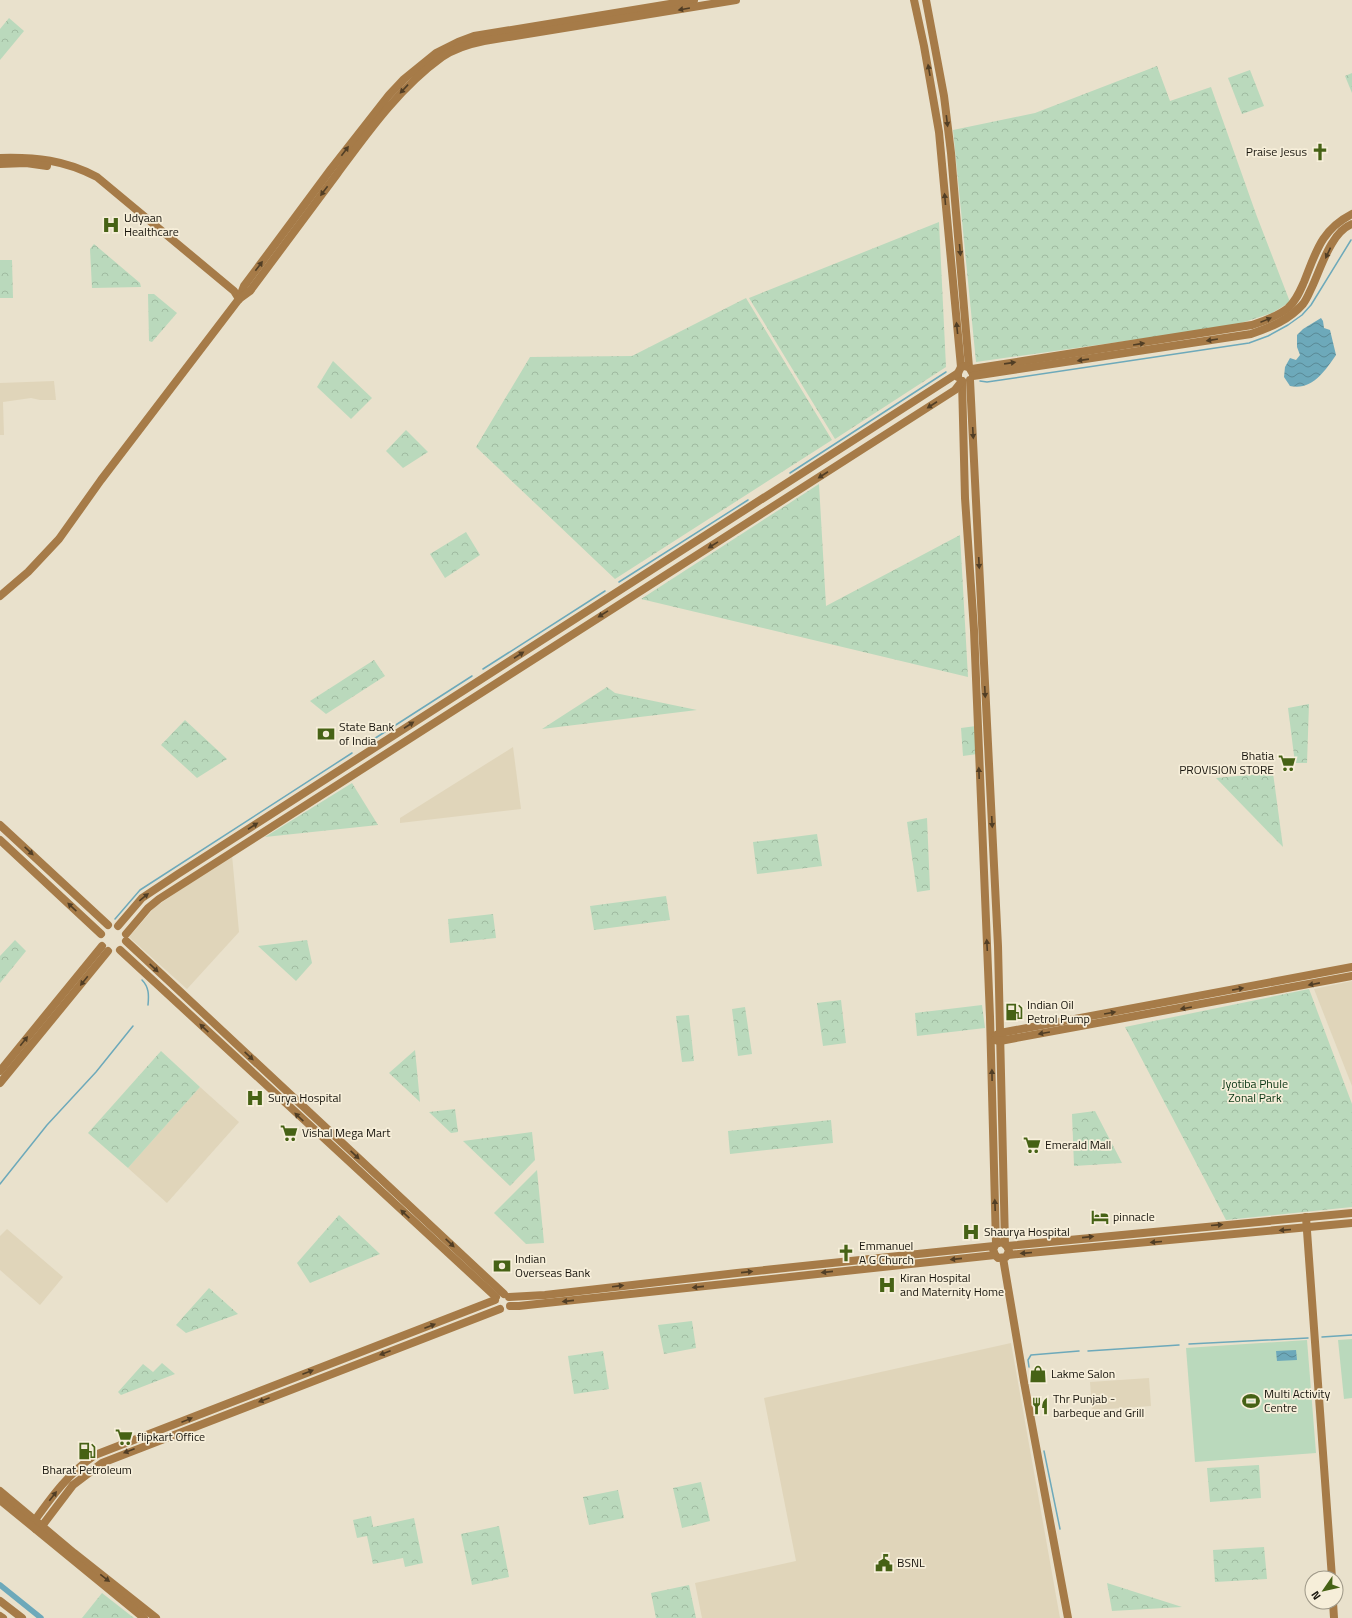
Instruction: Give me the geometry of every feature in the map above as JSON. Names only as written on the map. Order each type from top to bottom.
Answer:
[{"type":"street","points":[[568,24],[694,0]]},
{"type":"street","points":[[0,596],[28,572],[59,539],[239,299],[244,286],[331,169],[384,101],[404,79],[436,53],[474,36],[736,0]]},
{"type":"street","points":[[914,0],[924,46],[939,132],[959,379],[968,376],[1252,326],[1274,317],[1289,308],[1297,296],[1322,240],[1332,226],[1352,214]]},
{"type":"street","points":[[926,0],[944,96],[951,153],[968,376],[998,946],[1006,1245],[1009,1250],[1005,1256],[1024,1382],[1068,1618]]},
{"type":"street","points":[[0,158],[27,157],[60,162],[82,169],[97,177],[234,291],[239,299]]},
{"type":"street","points":[[0,164],[26,163],[56,166],[86,176],[98,184],[239,299]]},
{"type":"street","points":[[0,840],[100,934],[100,938],[105,948],[113,952],[120,950],[125,944],[126,937],[148,908],[159,899],[955,390],[968,376],[1251,334],[1275,325],[1294,313],[1305,302],[1336,235],[1352,224]]},
{"type":"street","points":[[118,926],[142,898],[178,874],[964,366],[968,376],[965,498],[974,630],[991,1038],[995,1245],[993,1249],[995,1255]]},
{"type":"street","points":[[0,825],[108,926]]},
{"type":"street","points":[[100,934],[108,926],[118,926],[123,929],[126,937],[501,1297]]},
{"type":"street","points":[[0,1071],[105,948]]},
{"type":"street","points":[[0,1083],[105,948]]},
{"type":"street","points":[[120,950],[501,1297],[511,1300],[510,1306]]},
{"type":"street","points":[[1062,1026],[1352,967]]},
{"type":"street","points":[[991,1038],[1352,976]]},
{"type":"street","points":[[37,1525],[68,1477],[95,1455],[501,1297],[545,1295],[721,1274],[995,1245],[1002,1242],[1006,1245],[1352,1213]]},
{"type":"street","points":[[1306,1217],[1331,1570]]},
{"type":"street","points":[[37,1525],[73,1485],[102,1463],[510,1306],[995,1255],[998,1258],[1005,1256],[1352,1223]]},
{"type":"street","points":[[500,1309],[497,1306],[501,1297]]},
{"type":"street","points":[[0,1491],[144,1618]]},
{"type":"street","points":[[0,1500],[37,1525],[156,1618]]},
{"type":"street","points":[[0,1601],[22,1618]]},
{"type":"shaded area","points":[[54,381],[56,400],[40,400],[31,398],[3,402],[4,435],[0,435],[0,383]]},
{"type":"shaded area","points":[[513,747],[521,809],[400,823],[400,818]]},
{"type":"shaded area","points":[[232,855],[239,932],[187,989],[129,937],[155,907]]},
{"type":"shaded area","points":[[1352,981],[1352,1086],[1314,989]]},
{"type":"shaded area","points":[[200,1087],[239,1122],[167,1203],[128,1168]]},
{"type":"shaded area","points":[[7,1229],[63,1277],[40,1305],[0,1270],[0,1236]]},
{"type":"shaded area","points":[[1011,1343],[1060,1618],[702,1618],[695,1583],[796,1561],[764,1398]]},
{"type":"shaded area","points":[[1149,1378],[1151,1406],[1092,1410],[1090,1382]]},
{"type":"green space","points":[[9,18],[24,31],[0,60],[0,29]]},
{"type":"green space","points":[[1157,66],[1170,101],[1211,87],[1256,214],[1290,302],[1272,313],[1232,326],[976,362],[953,130],[1035,113]]},
{"type":"green space","points":[[1250,70],[1264,106],[1242,114],[1228,78]]},
{"type":"green space","points":[[1352,73],[1352,93],[1345,76]]},
{"type":"green space","points":[[939,222],[946,367],[835,439],[749,298]]},
{"type":"green space","points":[[94,244],[140,283],[141,287],[92,288],[90,249]]},
{"type":"green space","points":[[0,260],[12,260],[13,298],[0,298]]},
{"type":"green space","points":[[148,294],[154,294],[177,313],[152,342],[149,341]]},
{"type":"green space","points":[[746,298],[832,440],[615,579],[476,447],[530,357],[632,356]]},
{"type":"green space","points":[[333,361],[372,398],[351,419],[317,387]]},
{"type":"green space","points":[[406,430],[428,452],[403,468],[386,451]]},
{"type":"green space","points":[[819,484],[826,606],[960,535],[968,677],[641,599]]},
{"type":"green space","points":[[466,532],[480,555],[445,578],[430,554]]},
{"type":"green space","points":[[374,660],[385,676],[326,714],[310,701]]},
{"type":"green space","points":[[607,687],[615,693],[697,710],[542,729]]},
{"type":"green space","points":[[1309,704],[1307,763],[1295,763],[1288,708]]},
{"type":"green space","points":[[185,720],[227,759],[197,778],[161,745]]},
{"type":"green space","points":[[976,726],[977,754],[963,756],[961,728]]},
{"type":"green space","points":[[1273,773],[1283,847],[1216,778]]},
{"type":"green space","points":[[352,783],[378,825],[265,837]]},
{"type":"green space","points":[[927,818],[930,890],[917,892],[907,822]]},
{"type":"green space","points":[[817,834],[822,866],[757,874],[753,842]]},
{"type":"green space","points":[[666,896],[670,920],[594,930],[590,906]]},
{"type":"green space","points":[[493,914],[496,938],[450,943],[448,919]]},
{"type":"green space","points":[[15,940],[26,951],[0,983],[0,956]]},
{"type":"green space","points":[[307,940],[312,963],[296,981],[258,946]]},
{"type":"green space","name":"Jyotiba Phule Zonal Park","points":[[1309,989],[1352,1104],[1352,1207],[1226,1220],[1125,1027]]},
{"type":"green space","points":[[841,1000],[846,1043],[823,1046],[817,1003]]},
{"type":"green space","points":[[982,1005],[985,1028],[917,1036],[915,1013]]},
{"type":"green space","points":[[745,1007],[752,1054],[738,1056],[732,1009]]},
{"type":"green space","points":[[689,1015],[694,1061],[682,1062],[676,1016]]},
{"type":"green space","points":[[415,1050],[420,1102],[389,1073]]},
{"type":"green space","points":[[161,1051],[200,1087],[128,1168],[88,1133]]},
{"type":"green space","points":[[455,1109],[458,1132],[451,1133],[429,1112]]},
{"type":"green space","points":[[1095,1111],[1122,1163],[1074,1166],[1072,1114]]},
{"type":"green space","points":[[831,1120],[833,1143],[730,1154],[728,1131]]},
{"type":"green space","points":[[532,1132],[535,1160],[510,1186],[463,1141]]},
{"type":"green space","points":[[537,1170],[544,1243],[526,1244],[494,1213]]},
{"type":"green space","points":[[339,1215],[380,1254],[310,1283],[297,1263]]},
{"type":"green space","points":[[209,1288],[238,1314],[186,1333],[176,1325]]},
{"type":"green space","points":[[692,1321],[696,1348],[664,1354],[658,1325]]},
{"type":"green space","points":[[1352,1339],[1352,1398],[1344,1399],[1338,1340]]},
{"type":"green space","name":"Multi Activity Centre","points":[[1307,1340],[1316,1453],[1195,1462],[1186,1348]]},
{"type":"green space","points":[[603,1351],[609,1389],[574,1394],[568,1356]]},
{"type":"green space","points":[[162,1363],[175,1374],[121,1395],[118,1392],[143,1364],[153,1372]]},
{"type":"green space","points":[[1259,1465],[1261,1498],[1210,1502],[1207,1468]]},
{"type":"green space","points":[[701,1482],[710,1521],[682,1528],[673,1488]]},
{"type":"green space","points":[[618,1490],[624,1518],[589,1525],[583,1497]]},
{"type":"green space","points":[[371,1516],[373,1527],[414,1518],[423,1563],[405,1567],[403,1558],[373,1564],[367,1536],[357,1538],[353,1520]]},
{"type":"green space","points":[[499,1526],[509,1577],[472,1585],[461,1534]]},
{"type":"green space","points":[[1264,1547],[1267,1579],[1215,1582],[1213,1550]]},
{"type":"green space","points":[[1107,1583],[1182,1607],[1112,1611]]},
{"type":"green space","points":[[689,1585],[696,1618],[656,1618],[651,1593]]},
{"type":"green space","points":[[102,1593],[134,1618],[82,1618]]},
{"type":"water","points":[[1321,318],[1324,328],[1330,330],[1336,355],[1322,373],[1311,383],[1298,387],[1290,386],[1284,377],[1285,367],[1290,358],[1296,360],[1300,355],[1297,347],[1297,335],[1303,329]]},
{"type":"water","points":[[1296,1350],[1297,1360],[1277,1361],[1276,1351]]},
{"type":"waterway","points":[[980,381],[987,382],[1249,343],[1268,336],[1302,315],[1311,305],[1351,240]]},
{"type":"waterway","points":[[790,473],[946,372]]},
{"type":"waterway","points":[[619,582],[748,500]]},
{"type":"waterway","points":[[483,669],[605,591]]},
{"type":"waterway","points":[[363,746],[472,676]]},
{"type":"waterway","points":[[115,919],[140,890],[352,753]]},
{"type":"waterway","points":[[142,980],[148,991],[148,1005]]},
{"type":"waterway","points":[[0,1184],[47,1125],[96,1072],[133,1026]]},
{"type":"waterway","points":[[1322,1337],[1352,1335]]},
{"type":"waterway","points":[[1189,1344],[1308,1338]]},
{"type":"waterway","points":[[1088,1351],[1179,1345]]},
{"type":"waterway","points":[[1029,1367],[1028,1360],[1031,1355],[1079,1351]]},
{"type":"waterway","points":[[1044,1451],[1060,1529]]},
{"type":"waterway","points":[[0,1585],[41,1618]]},
{"type":"place","name":"Praise Jesus","points":[[1320,152]]},
{"type":"place","name":"Udyaan Healthcare","points":[[111,225]]},
{"type":"place","name":"State Bank of India","points":[[326,734]]},
{"type":"place","name":"Bhatia PROVISION STORE","points":[[1287,763]]},
{"type":"place","name":"Indian Oil Petrol Pump","points":[[1014,1012]]},
{"type":"place","name":"Surya Hospital","points":[[255,1098]]},
{"type":"place","name":"Vishal Mega Mart","points":[[289,1133]]},
{"type":"place","name":"Emerald Mall","points":[[1032,1145]]},
{"type":"place","name":"pinnacle","points":[[1100,1217]]},
{"type":"place","name":"Shaurya Hospital","points":[[971,1232]]},
{"type":"place","name":"Emmanuel A G Church","points":[[846,1253]]},
{"type":"place","name":"Indian Overseas Bank","points":[[502,1266]]},
{"type":"place","name":"Kiran Hospital and Maternity Home","points":[[887,1285]]},
{"type":"place","name":"Lakme Salon","points":[[1038,1374]]},
{"type":"place","name":"Multi Activity Centre","points":[[1251,1401]]},
{"type":"place","name":"Thr Punjab - barbeque and Grill","points":[[1040,1406]]},
{"type":"place","name":"flipkart Office","points":[[124,1437]]},
{"type":"place","name":"Bharat Petroleum","points":[[87,1451]]},
{"type":"place","name":"BSNL","points":[[884,1563]]}]
